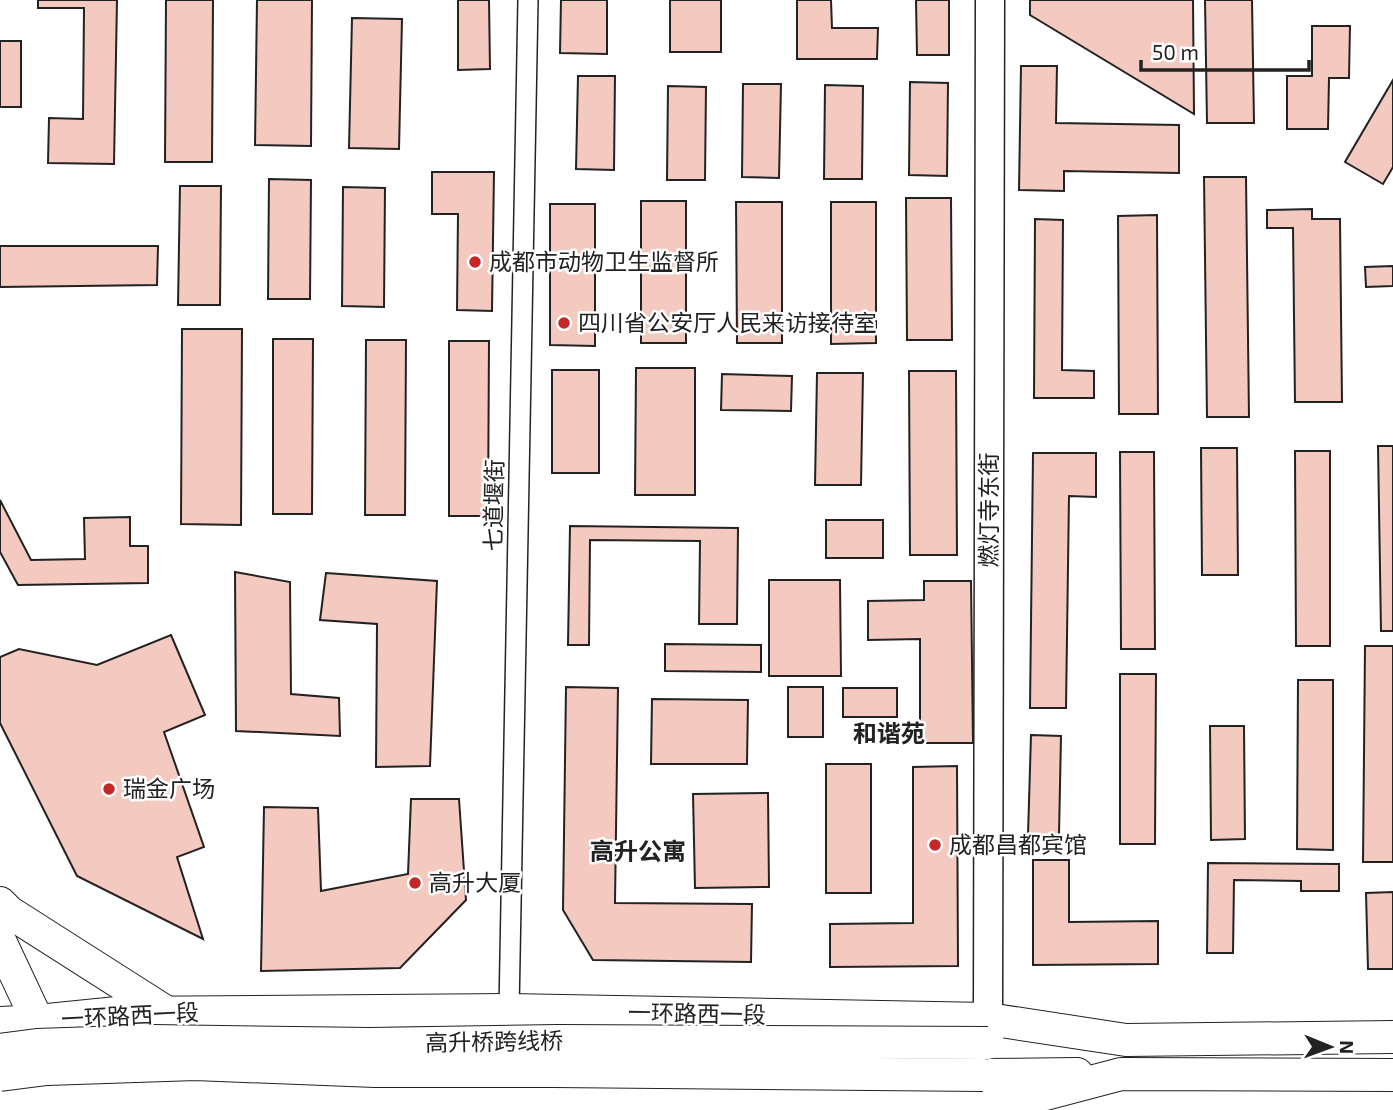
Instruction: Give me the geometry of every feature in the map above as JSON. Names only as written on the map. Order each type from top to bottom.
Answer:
[{"type":"main road","points":[[0,903],[9,912],[166,1012]]},
{"type":"main road","points":[[0,942],[74,1104]]},
{"type":"main road","name":"一环路西一段","points":[[0,1023],[117,1013],[509,1010],[988,1031]]},
{"type":"main road","points":[[988,1031],[1126,1040],[1393,1037]]},
{"type":"main road","name":"高升桥跨线桥","points":[[0,1050],[37,1045],[153,1041],[370,1044],[988,1031]]},
{"type":"main road","points":[[0,1050],[20,1107],[149,1103],[1015,1102],[1121,1074],[1393,1075]]},
{"type":"main road","name":"高升桥跨线桥","points":[[0,1075],[47,1069],[195,1064],[375,1071],[1121,1074]]},
{"type":"street","name":"七道堰街","points":[[509,1010],[528,0]]},
{"type":"street","name":"燃灯寺东街","points":[[988,1031],[990,0]]},
{"type":"building","points":[[38,0],[117,0],[114,164],[48,163],[49,118],[83,119],[84,8],[38,8]]},
{"type":"building","points":[[166,0],[213,0],[212,162],[165,162]]},
{"type":"building","points":[[257,0],[312,0],[311,146],[255,145]]},
{"type":"building","points":[[458,0],[489,0],[490,69],[458,70]]},
{"type":"building","points":[[561,0],[607,0],[607,54],[560,53]]},
{"type":"building","points":[[670,0],[721,0],[721,52],[670,52]]},
{"type":"building","points":[[797,0],[831,0],[832,28],[878,28],[877,59],[797,59]]},
{"type":"building","points":[[916,0],[949,0],[949,55],[917,55]]},
{"type":"building","points":[[1030,0],[1193,0],[1194,114],[1030,15]]},
{"type":"building","points":[[1205,0],[1252,0],[1254,123],[1207,123]]},
{"type":"building","points":[[352,18],[402,19],[399,149],[349,148]]},
{"type":"building","points":[[1312,26],[1350,26],[1349,78],[1329,78],[1328,129],[1287,129],[1287,76],[1312,76]]},
{"type":"building","points":[[0,41],[21,41],[21,107],[0,107]]},
{"type":"building","points":[[1021,66],[1057,66],[1056,123],[1179,125],[1179,173],[1064,171],[1064,191],[1019,190]]},
{"type":"building","points":[[578,76],[615,76],[614,170],[576,169]]},
{"type":"building","points":[[1393,80],[1393,167],[1383,184],[1345,162]]},
{"type":"building","points":[[910,82],[948,83],[947,176],[909,175]]},
{"type":"building","points":[[743,84],[781,84],[779,178],[742,177]]},
{"type":"building","points":[[825,85],[863,86],[862,179],[824,179]]},
{"type":"building","points":[[668,86],[706,87],[705,180],[667,180]]},
{"type":"building","name":"成都市动物卫生监督所","points":[[432,172],[494,172],[492,311],[457,310],[458,214],[432,214]]},
{"type":"building","points":[[1204,177],[1246,177],[1249,417],[1207,417]]},
{"type":"building","points":[[269,179],[311,180],[310,299],[268,299]]},
{"type":"building","points":[[180,186],[221,186],[220,305],[178,305]]},
{"type":"building","points":[[343,187],[385,188],[384,307],[342,306]]},
{"type":"building","points":[[906,198],[951,198],[952,340],[907,340]]},
{"type":"building","points":[[641,201],[686,201],[686,343],[641,343]]},
{"type":"building","points":[[736,202],[782,202],[782,343],[737,343]]},
{"type":"building","points":[[831,202],[876,202],[876,343],[831,344]]},
{"type":"building","points":[[550,204],[595,204],[595,346],[550,345]]},
{"type":"building","points":[[1312,209],[1312,219],[1340,219],[1342,402],[1295,402],[1293,228],[1267,228],[1267,210]]},
{"type":"building","points":[[1157,215],[1158,414],[1119,414],[1118,216]]},
{"type":"building","points":[[1035,219],[1063,220],[1062,370],[1094,371],[1094,398],[1034,398]]},
{"type":"building","points":[[0,246],[158,246],[157,285],[0,287]]},
{"type":"building","points":[[1393,266],[1393,286],[1366,287],[1365,267]]},
{"type":"building","points":[[182,329],[242,329],[241,525],[181,524]]},
{"type":"building","points":[[273,339],[313,339],[312,514],[273,514]]},
{"type":"building","points":[[366,340],[406,340],[405,515],[365,515]]},
{"type":"building","points":[[449,341],[489,341],[488,516],[449,516]]},
{"type":"building","points":[[636,368],[695,368],[695,495],[635,495]]},
{"type":"building","points":[[552,370],[599,370],[599,473],[552,473]]},
{"type":"building","points":[[909,371],[956,371],[957,555],[910,555]]},
{"type":"building","points":[[817,373],[863,373],[861,485],[815,485]]},
{"type":"building","points":[[722,374],[792,376],[791,411],[721,410]]},
{"type":"building","points":[[1378,446],[1393,446],[1393,631],[1381,631]]},
{"type":"building","points":[[1201,448],[1237,448],[1238,575],[1202,575]]},
{"type":"building","points":[[1295,451],[1330,451],[1330,646],[1296,646]]},
{"type":"building","points":[[1120,452],[1154,452],[1155,649],[1121,649]]},
{"type":"building","points":[[1033,453],[1096,453],[1096,497],[1069,496],[1066,708],[1030,708]]},
{"type":"building","points":[[0,500],[31,560],[85,559],[84,518],[130,517],[130,546],[148,546],[148,583],[18,585],[0,552]]},
{"type":"building","points":[[826,520],[883,520],[883,558],[826,558]]},
{"type":"building","points":[[570,526],[738,528],[737,624],[699,624],[700,541],[590,540],[589,645],[568,645]]},
{"type":"building","points":[[235,572],[290,582],[291,694],[339,698],[340,736],[236,731]]},
{"type":"building","points":[[326,573],[437,581],[430,766],[376,767],[377,624],[320,620]]},
{"type":"building","points":[[769,580],[840,580],[841,676],[769,676]]},
{"type":"building","points":[[924,581],[971,581],[973,743],[920,743],[920,639],[868,640],[868,601],[924,600]]},
{"type":"building","name":"瑞金广场","points":[[171,635],[205,715],[164,732],[204,847],[177,857],[203,939],[77,876],[0,723],[0,657],[19,649],[97,665]]},
{"type":"building","points":[[665,644],[761,645],[761,672],[665,671]]},
{"type":"building","points":[[1365,646],[1393,646],[1393,862],[1363,862]]},
{"type":"building","points":[[1120,674],[1156,674],[1155,844],[1120,844]]},
{"type":"building","points":[[1298,680],[1333,680],[1333,850],[1297,849]]},
{"type":"building","points":[[566,687],[618,688],[615,903],[752,904],[751,962],[593,960],[563,910]]},
{"type":"building","points":[[788,687],[823,687],[823,737],[788,737]]},
{"type":"building","points":[[843,688],[897,688],[897,717],[843,717]]},
{"type":"building","points":[[652,699],[748,700],[747,764],[651,764]]},
{"type":"building","points":[[1210,726],[1244,726],[1245,839],[1211,840]]},
{"type":"building","points":[[1031,735],[1061,736],[1059,835],[1028,835]]},
{"type":"building","points":[[826,764],[871,764],[871,893],[826,893]]},
{"type":"building","name":"成都昌都宾馆","points":[[957,766],[958,966],[830,967],[830,924],[913,923],[913,767]]},
{"type":"building","points":[[768,793],[769,887],[695,888],[693,794]]},
{"type":"building","name":"高升大厦","points":[[411,799],[459,799],[466,900],[400,968],[261,971],[264,807],[318,808],[321,891],[408,874]]},
{"type":"building","points":[[1033,860],[1069,860],[1069,922],[1158,921],[1158,964],[1033,965]]},
{"type":"building","points":[[1208,863],[1339,864],[1339,891],[1301,891],[1301,881],[1234,880],[1233,953],[1207,953]]},
{"type":"building","points":[[1393,892],[1393,969],[1368,969],[1366,893]]},
{"type":"place","name":"成都市动物卫生监督所","points":[[475,262]]},
{"type":"place","name":"四川省公安厅人民来访接待室","points":[[564,323]]},
{"type":"place","name":"瑞金广场","points":[[109,789]]},
{"type":"place","name":"成都昌都宾馆","points":[[935,845]]},
{"type":"place","name":"高升大厦","points":[[415,883]]},
{"type":"district","name":"和谐苑","points":[[889,734]]},
{"type":"district","name":"高升公寓","points":[[638,852]]}]
